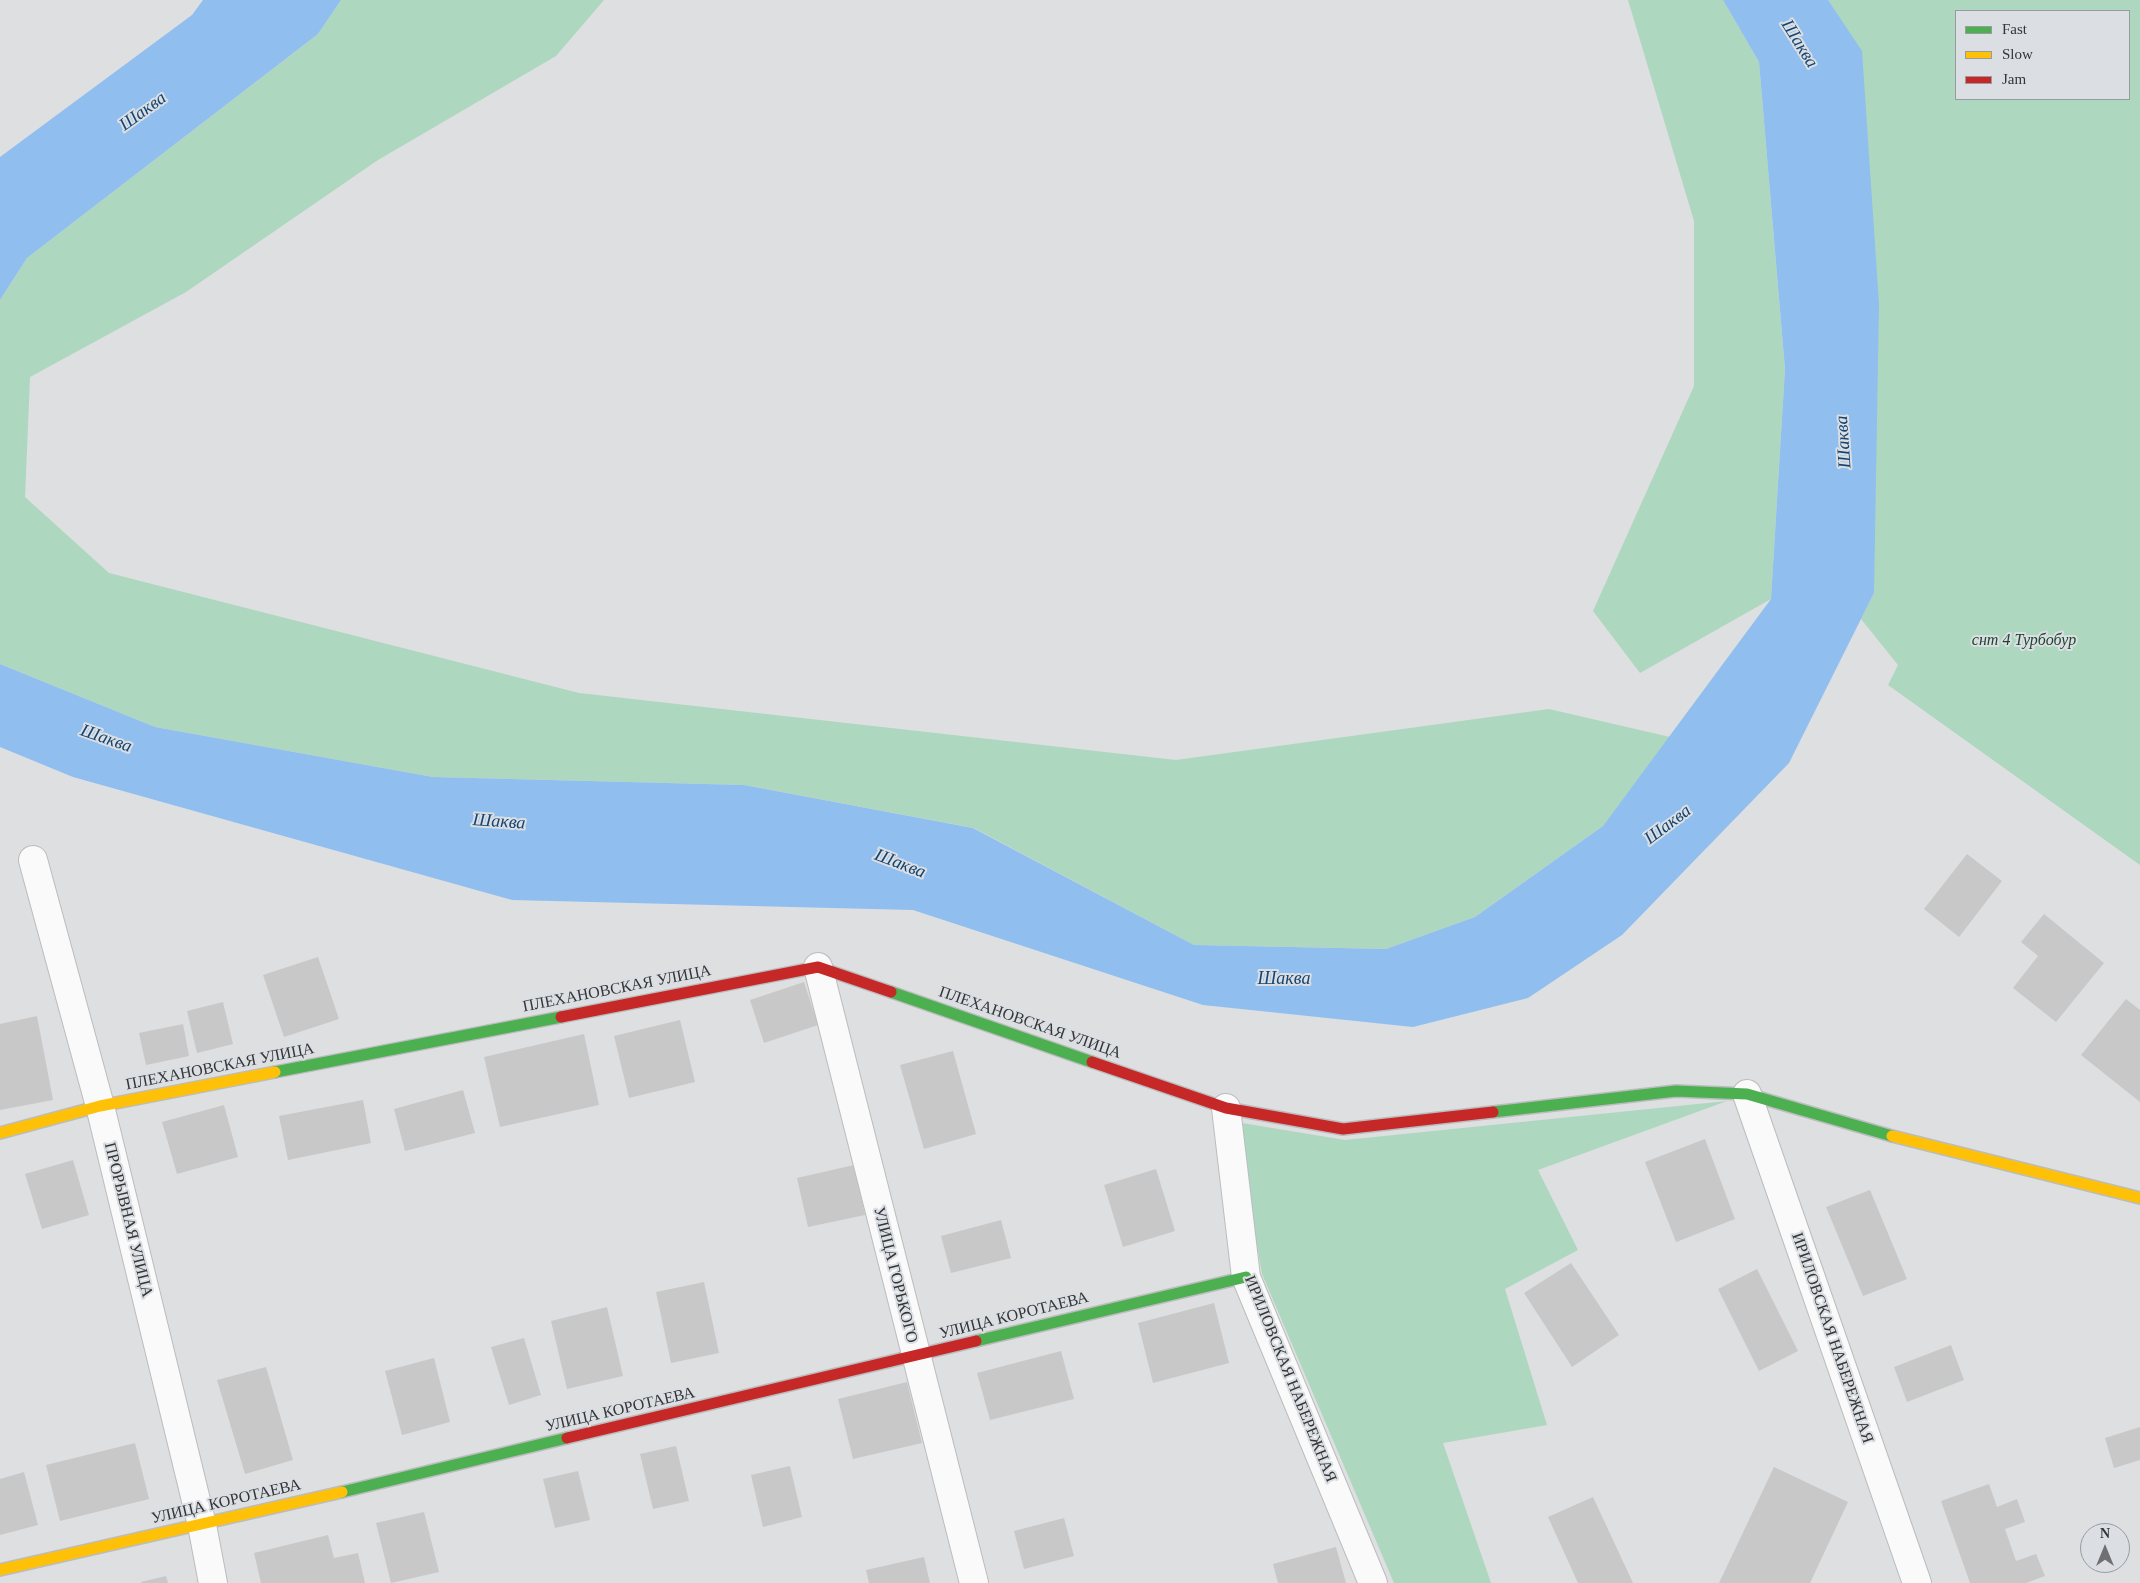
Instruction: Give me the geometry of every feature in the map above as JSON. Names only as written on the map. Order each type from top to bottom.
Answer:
[{"type":"street","name":"ПРОРЫВНАЯ УЛИЦА","points":[[33,860],[100,1106],[202,1525],[213,1583]]},
{"type":"street","name":"ПЛЕХАНОВСКАЯ УЛИЦА","points":[[0,1133],[100,1106],[818,967],[1226,1108],[1343,1129],[1676,1091],[1747,1094],[1894,1137],[2140,1198]]},
{"type":"street","name":"УЛИЦА ГОРЬКОГО","points":[[818,967],[974,1583]]},
{"type":"street","name":"ИРИЛОВСКАЯ НАБЕРЕЖНАЯ","points":[[1747,1094],[1916,1583]]},
{"type":"street","name":"ИРИЛОВСКАЯ НАБЕРЕЖНАЯ","points":[[1226,1108],[1246,1277],[1373,1583]]},
{"type":"street","name":"УЛИЦА КОРОТАЕВА","points":[[0,1570],[202,1525],[916,1357],[1246,1277]]},
{"type":"green space","points":[[341,0],[604,0],[556,56],[378,160],[186,292],[30,377],[25,497],[109,573],[579,693],[1176,760],[1549,709],[1670,737],[1603,826],[1475,917],[1386,949],[1194,945],[974,828],[744,785],[433,777],[155,727],[0,664],[0,300],[27,258],[318,34]]},
{"type":"green space","points":[[1628,0],[1723,0],[1759,62],[1785,369],[1771,599],[1640,673],[1593,611],[1694,386],[1694,221]]},
{"type":"green space","name":"снт 4 Турбобур","points":[[1824,0],[2140,0],[2140,865],[1888,685],[1898,665],[1861,619],[1874,593]]},
{"type":"green space","points":[[1727,1101],[1538,1170],[1578,1250],[1505,1289],[1547,1425],[1443,1443],[1491,1583],[1394,1583],[1262,1274],[1236,1122],[1345,1140]]},
{"type":"water","name":"Шаква","points":[[203,0],[341,0],[318,34],[27,258],[0,300],[0,157],[192,15]]},
{"type":"water","name":"Шаква","points":[[1723,0],[1828,0],[1862,51],[1879,304],[1874,593],[1789,763],[1622,935],[1528,998],[1413,1027],[1203,1005],[913,910],[512,900],[73,777],[0,747],[0,664],[155,727],[433,777],[744,785],[973,828],[1194,945],[1386,949],[1475,917],[1603,826],[1771,599],[1785,369],[1759,62]]},
{"type":"building","points":[[1967,854],[2002,881],[1959,937],[1924,909]]},
{"type":"building","points":[[2044,914],[2104,963],[2056,1022],[2013,988],[2038,956],[2021,942]]},
{"type":"building","points":[[318,957],[339,1019],[284,1037],[263,975]]},
{"type":"building","points":[[804,982],[818,1025],[764,1043],[750,1000]]},
{"type":"building","points":[[2126,999],[2140,1010],[2140,1102],[2081,1055]]},
{"type":"building","points":[[223,1002],[233,1044],[197,1053],[187,1011]]},
{"type":"building","points":[[37,1016],[53,1100],[0,1110],[0,1024]]},
{"type":"building","points":[[680,1020],[695,1082],[629,1098],[614,1036]]},
{"type":"building","points":[[183,1024],[189,1056],[146,1065],[139,1033]]},
{"type":"building","points":[[584,1034],[599,1105],[500,1127],[484,1057]]},
{"type":"building","points":[[953,1051],[976,1134],[924,1149],[900,1065]]},
{"type":"building","points":[[463,1090],[475,1133],[405,1151],[394,1109]]},
{"type":"building","points":[[363,1100],[371,1143],[288,1160],[279,1116]]},
{"type":"building","points":[[224,1105],[238,1157],[177,1174],[162,1122]]},
{"type":"building","points":[[1705,1139],[1735,1219],[1676,1242],[1645,1162]]},
{"type":"building","points":[[73,1160],[89,1215],[42,1229],[25,1174]]},
{"type":"building","points":[[854,1165],[865,1215],[808,1227],[797,1178]]},
{"type":"building","points":[[1156,1169],[1175,1231],[1123,1247],[1104,1185]]},
{"type":"building","points":[[1870,1190],[1907,1279],[1863,1296],[1826,1207]]},
{"type":"building","points":[[1001,1220],[1011,1258],[951,1273],[941,1236]]},
{"type":"building","points":[[1571,1263],[1619,1335],[1572,1367],[1524,1293]]},
{"type":"building","points":[[1757,1269],[1798,1351],[1759,1371],[1718,1289]]},
{"type":"building","points":[[704,1282],[719,1353],[671,1363],[656,1292]]},
{"type":"building","points":[[1214,1303],[1229,1363],[1153,1383],[1138,1323]]},
{"type":"building","points":[[607,1307],[623,1376],[567,1389],[551,1321]]},
{"type":"building","points":[[524,1338],[541,1395],[509,1405],[491,1347]]},
{"type":"building","points":[[1951,1345],[1964,1380],[1907,1402],[1894,1367]]},
{"type":"building","points":[[1061,1351],[1074,1399],[990,1420],[977,1373]]},
{"type":"building","points":[[434,1358],[450,1422],[402,1435],[385,1371]]},
{"type":"building","points":[[266,1367],[293,1460],[245,1474],[217,1380]]},
{"type":"building","points":[[907,1382],[922,1443],[853,1459],[838,1399]]},
{"type":"building","points":[[2140,1427],[2140,1460],[2114,1468],[2105,1438]]},
{"type":"building","points":[[135,1443],[149,1499],[60,1521],[46,1465]]},
{"type":"building","points":[[676,1446],[689,1501],[653,1509],[640,1454]]},
{"type":"building","points":[[790,1466],[802,1517],[763,1527],[751,1475]]},
{"type":"building","points":[[1774,1467],[1848,1502],[1810,1583],[1719,1583]]},
{"type":"building","points":[[578,1471],[590,1520],[555,1528],[543,1479]]},
{"type":"building","points":[[24,1472],[38,1525],[0,1535],[0,1479]]},
{"type":"building","points":[[1989,1484],[1997,1507],[2017,1499],[2025,1522],[2005,1529],[2016,1561],[2036,1554],[2045,1576],[2026,1583],[1970,1583],[1941,1501]]},
{"type":"building","points":[[1593,1497],[1633,1583],[1578,1583],[1548,1517]]},
{"type":"building","points":[[424,1512],[439,1572],[391,1583],[376,1523]]},
{"type":"building","points":[[1064,1518],[1074,1556],[1024,1569],[1014,1531]]},
{"type":"building","points":[[328,1535],[334,1558],[358,1553],[365,1583],[261,1583],[254,1553]]},
{"type":"building","points":[[1336,1547],[1346,1583],[1278,1583],[1273,1564]]},
{"type":"building","points":[[924,1557],[930,1583],[869,1583],[866,1570]]},
{"type":"building","points":[[166,1576],[168,1583],[141,1583],[141,1582]]},
{"type":"traffic: fast","points":[[891,992],[1092,1062]]},
{"type":"traffic: fast","points":[[275,1072],[561,1017]]},
{"type":"traffic: fast","points":[[1493,1112],[1676,1091],[1747,1094],[1892,1136]]},
{"type":"traffic: fast","points":[[976,1341],[1246,1277]]},
{"type":"traffic: fast","points":[[342,1492],[567,1438]]},
{"type":"traffic: slow","points":[[0,1133],[100,1106],[275,1072]]},
{"type":"traffic: slow","points":[[1892,1136],[2140,1198]]},
{"type":"traffic: slow","points":[[0,1570],[342,1492]]},
{"type":"traffic: jam","points":[[561,1017],[818,967],[891,992]]},
{"type":"traffic: jam","points":[[1092,1062],[1226,1108],[1343,1129],[1493,1112]]},
{"type":"traffic: jam","points":[[567,1438],[976,1341]]}]
